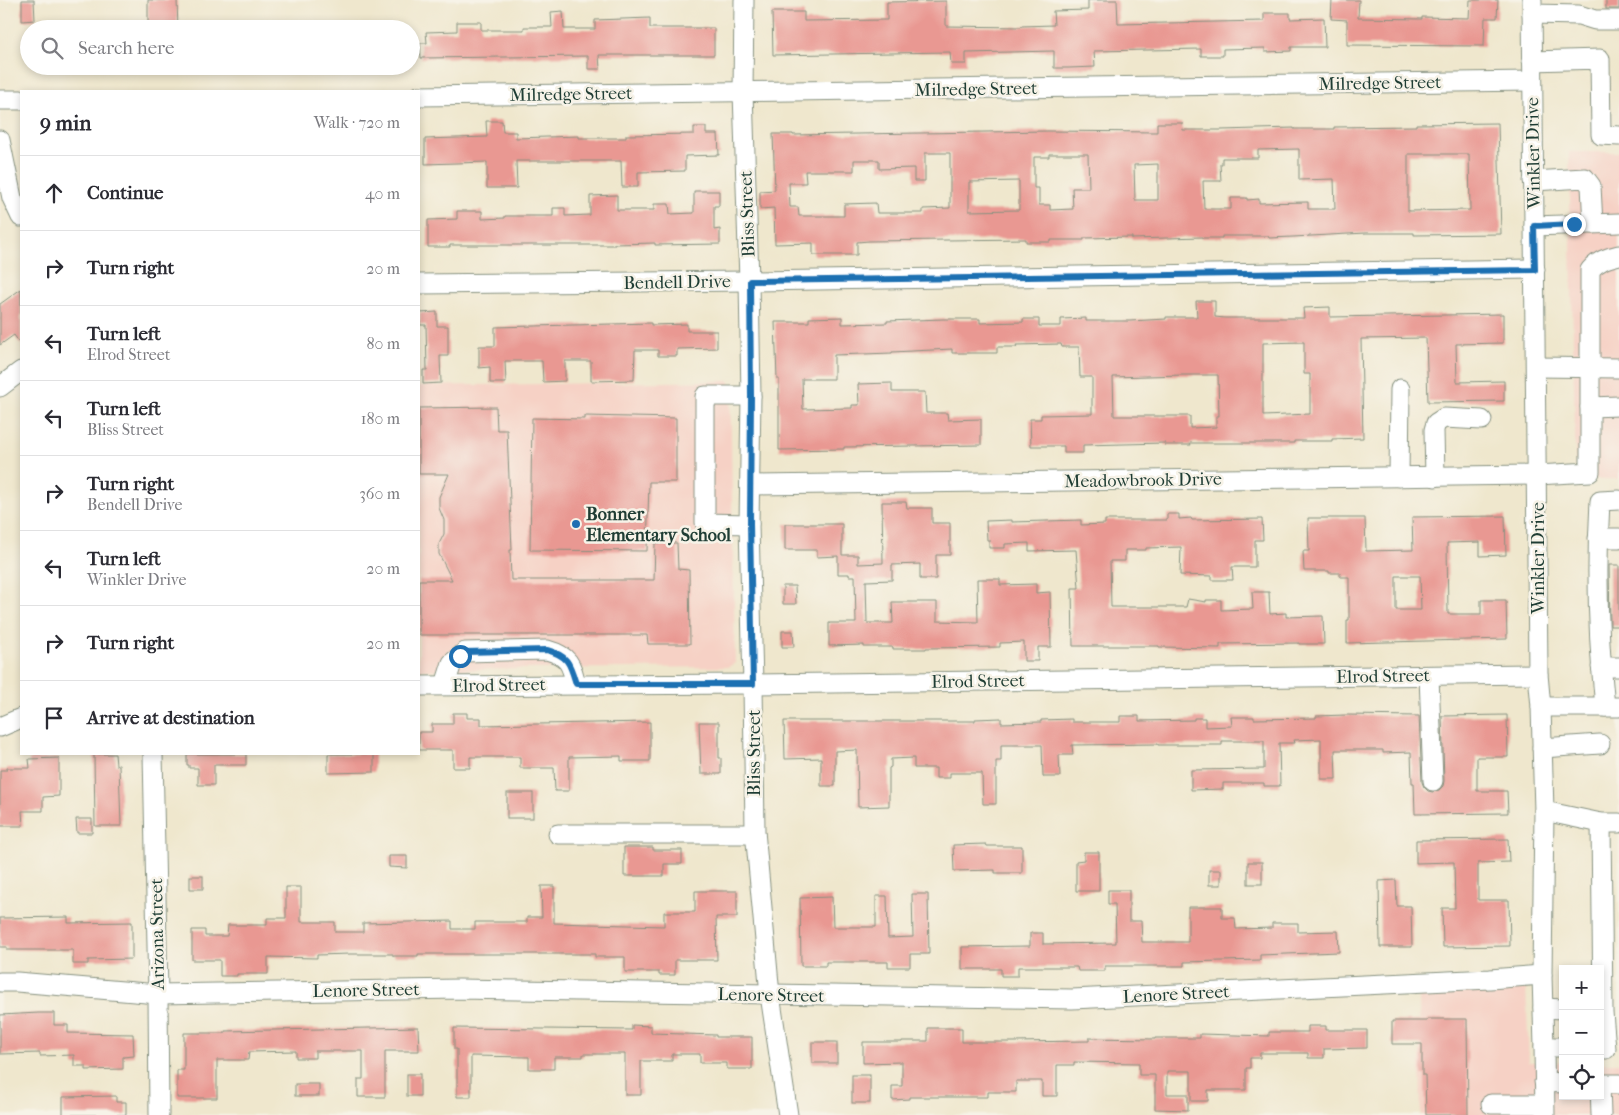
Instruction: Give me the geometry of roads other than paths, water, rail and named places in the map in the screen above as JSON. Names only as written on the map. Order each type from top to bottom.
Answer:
[{"type":"street","name":"Bliss Street","points":[[744,0],[743,92],[750,281],[750,524],[755,834],[770,995],[788,1115]]},
{"type":"street","points":[[1532,7],[1579,7],[1595,20],[1619,20]]},
{"type":"street","name":"Winkler Drive","points":[[1532,7],[1538,674],[1541,707],[1544,811],[1542,975],[1543,1008],[1554,1047],[1554,1083],[1544,1109]]},
{"type":"street","points":[[1532,61],[1600,59],[1601,135],[1619,136]]},
{"type":"street","name":"Milredge Street","points":[[420,96],[1532,81]]},
{"type":"street","points":[[0,100],[20,100]]},
{"type":"street","points":[[0,140],[12,198],[20,215]]},
{"type":"street","points":[[1534,181],[1584,178],[1591,186],[1593,224]]},
{"type":"street","points":[[1534,226],[1619,223]]},
{"type":"street","points":[[1619,255],[1604,259],[1590,270],[1590,407],[1619,406]]},
{"type":"street","name":"Bendell Drive","points":[[420,284],[1535,270]]},
{"type":"street","points":[[1536,367],[1619,368]]},
{"type":"street","points":[[0,387],[20,372]]},
{"type":"street","points":[[1399,477],[1400,389]]},
{"type":"street","points":[[750,524],[705,522],[706,396],[751,396]]},
{"type":"street","name":"Meadowbrook Drive","points":[[750,486],[1435,477],[1590,472],[1590,407]]},
{"type":"street","points":[[1435,477],[1434,430],[1436,423],[1444,418],[1482,420]]},
{"type":"street","points":[[1541,707],[1612,707],[1598,538],[1600,500],[1619,500]]},
{"type":"street","points":[[1598,538],[1619,538]]},
{"type":"street","points":[[446,685],[452,663],[465,652],[547,650],[560,654],[570,664],[576,684]]},
{"type":"street","name":"Elrod Street","points":[[420,686],[753,684],[1538,674]]},
{"type":"street","points":[[1429,676],[1433,781]]},
{"type":"street","points":[[0,727],[20,718]]},
{"type":"street","points":[[1542,748],[1600,744]]},
{"type":"street","name":"Arizona Street","points":[[153,755],[159,1115]]},
{"type":"street","points":[[1544,811],[1610,823],[1607,1012],[1609,1049]]},
{"type":"street","points":[[558,834],[755,834]]},
{"type":"street","name":"Lenore Street","points":[[0,982],[158,994],[458,988],[1072,999],[1542,975]]},
{"type":"street","points":[[1543,1008],[1559,1009]]},
{"type":"street","points":[[1604,1084],[1619,1084]]},
{"type":"street","points":[[1601,1100],[1601,1115]]},
{"type":"street","points":[[1491,1104],[1544,1109]]},
{"type":"place","name":"Bonner Elementary School","points":[[576,524]]}]
